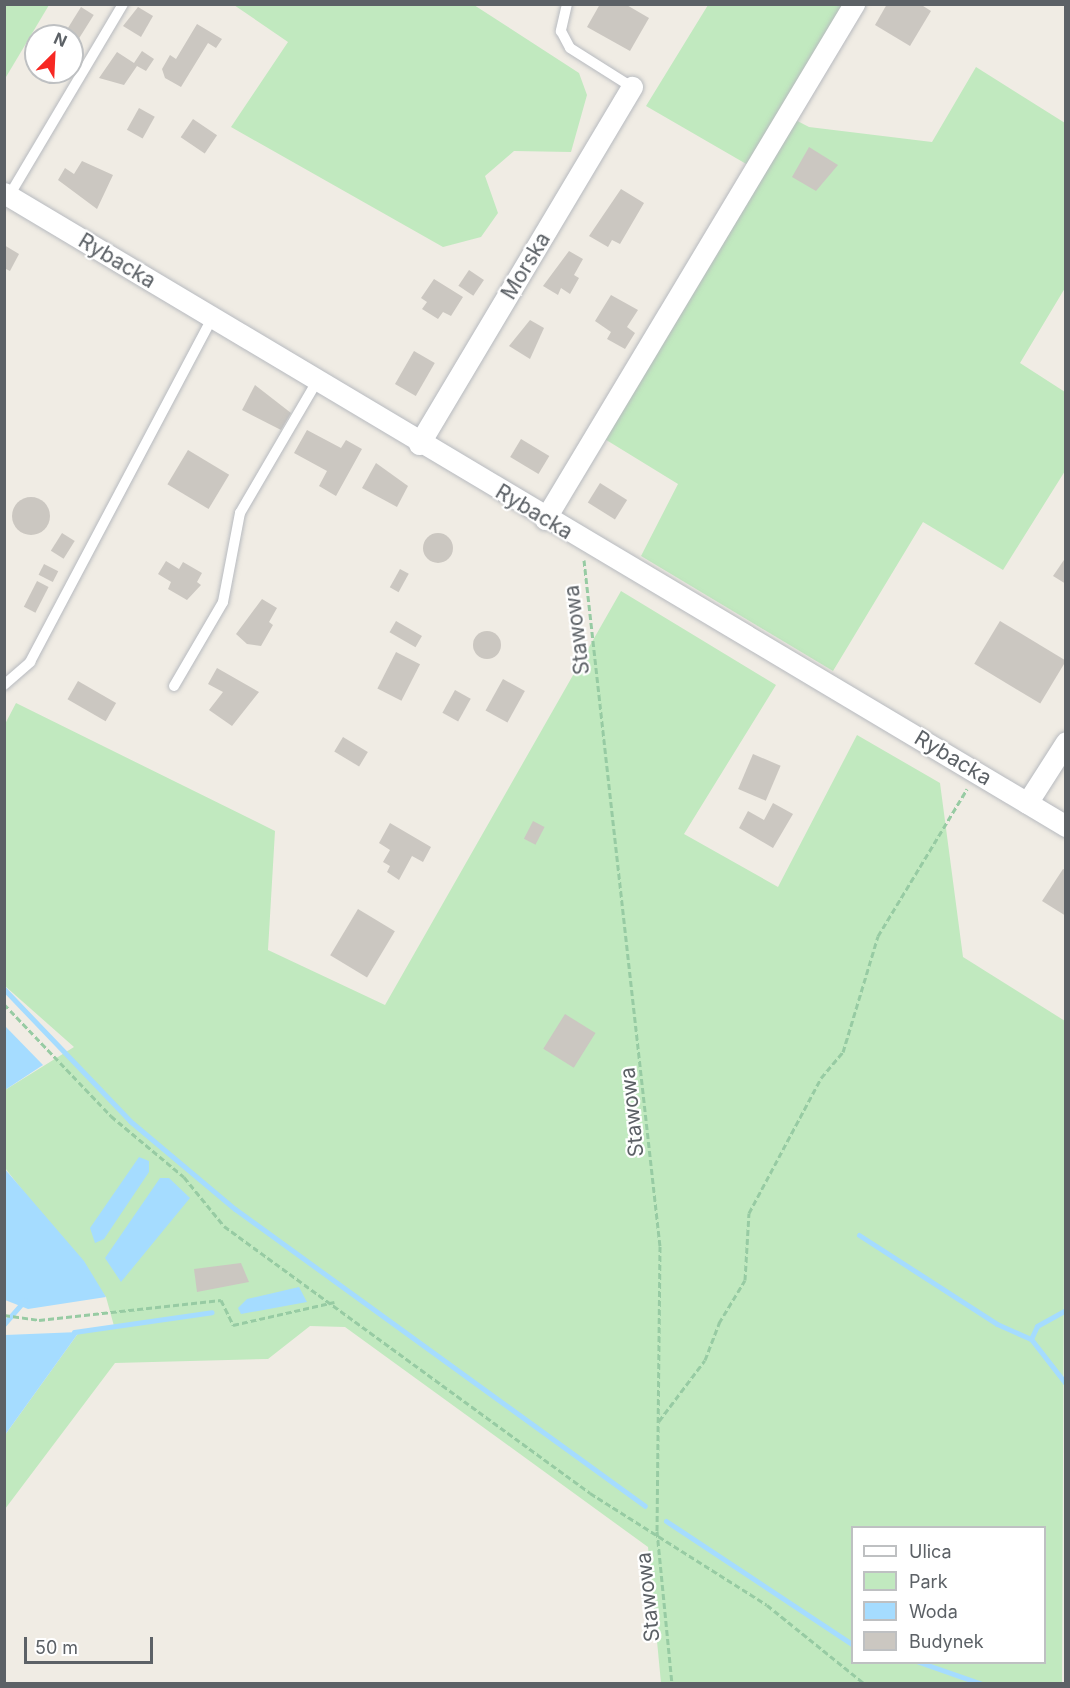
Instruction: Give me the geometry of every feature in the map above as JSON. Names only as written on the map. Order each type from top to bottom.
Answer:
[{"type":"street","points":[[545,519],[854,4]]},
{"type":"street","name":"Morska","points":[[419,444],[632,87]]},
{"type":"street","name":"Rybacka","points":[[7,195],[419,444],[976,771],[1065,826]]},
{"type":"street","points":[[1027,803],[1065,742]]},
{"type":"lane","points":[[7,195],[123,4]]},
{"type":"lane","points":[[567,4],[561,31],[570,48],[632,87]]},
{"type":"lane","points":[[4,685],[30,662],[212,318]]},
{"type":"lane","points":[[174,686],[223,602],[240,513],[317,381]]},
{"type":"path","name":"Stawowa","points":[[582,541],[660,1246],[657,1531],[672,1683]]},
{"type":"path","points":[[658,1422],[705,1360],[719,1323],[745,1280],[749,1213],[822,1078],[843,1052],[878,936],[976,771]]},
{"type":"path","points":[[4,1004],[111,1116],[184,1177],[224,1226],[334,1302],[638,1527],[657,1531],[677,1552],[814,1639],[865,1683]]},
{"type":"path","points":[[4,1315],[17,1320],[221,1300],[233,1325],[334,1302]]},
{"type":"green space","points":[[5,4],[49,5],[38,24],[24,24],[24,47],[6,77],[4,76]]},
{"type":"green space","points":[[234,5],[474,5],[579,73],[587,95],[571,152],[514,151],[485,176],[498,213],[481,237],[443,247],[231,127],[288,42]]},
{"type":"green space","points":[[708,5],[846,5],[782,113],[809,127],[932,142],[976,67],[1065,123],[1065,288],[1020,363],[1065,392],[1065,471],[1003,570],[923,522],[833,671],[641,556],[678,484],[590,430],[748,165],[646,106]]},
{"type":"green space","points":[[621,591],[776,685],[684,834],[778,887],[857,735],[940,783],[963,957],[1065,1021],[1062,1683],[661,1683],[648,1547],[345,1327],[310,1326],[268,1359],[115,1363],[5,1509],[5,1435],[79,1332],[114,1326],[106,1297],[5,1168],[5,1090],[74,1047],[5,986],[4,726],[16,703],[275,831],[268,950],[385,1005]]},
{"type":"water","points":[[5,1026],[43,1065],[4,1090]]},
{"type":"water","points":[[139,1157],[149,1161],[149,1172],[104,1239],[95,1243],[90,1228]]},
{"type":"water","points":[[4,1168],[84,1261],[106,1297],[28,1309],[5,1300]]},
{"type":"water","points":[[160,1178],[169,1178],[190,1198],[121,1282],[105,1258]]},
{"type":"water","points":[[299,1287],[307,1302],[241,1314],[238,1308],[247,1299]]},
{"type":"water","points":[[79,1332],[5,1435],[5,1335]]},
{"type":"building","points":[[600,4],[625,4],[649,18],[630,51],[587,27]]},
{"type":"building","points":[[887,4],[920,4],[931,11],[910,46],[875,25]]},
{"type":"building","points":[[81,7],[94,15],[84,31],[84,24],[70,24]]},
{"type":"building","points":[[138,7],[153,16],[141,37],[123,26]]},
{"type":"building","points":[[197,24],[222,39],[216,48],[208,43],[181,87],[165,78],[162,69],[170,55],[176,59]]},
{"type":"building","points":[[142,51],[154,59],[146,71],[137,66],[124,85],[99,78],[117,52],[134,63]]},
{"type":"building","points":[[139,108],[155,117],[143,139],[127,130]]},
{"type":"building","points":[[193,119],[217,135],[205,153],[181,137]]},
{"type":"building","points":[[809,147],[838,165],[816,191],[792,177]]},
{"type":"building","points":[[82,161],[113,175],[97,209],[58,180],[65,168],[74,174]]},
{"type":"building","points":[[621,189],[644,203],[620,244],[612,240],[608,247],[589,236]]},
{"type":"building","points":[[4,245],[19,254],[10,271],[4,268]]},
{"type":"building","points":[[569,251],[583,259],[574,275],[579,278],[570,294],[561,288],[558,295],[543,286]]},
{"type":"building","points":[[469,270],[484,280],[473,296],[458,286]]},
{"type":"building","points":[[434,279],[463,297],[451,316],[443,312],[438,319],[422,309],[427,302],[421,298]]},
{"type":"building","points":[[611,295],[638,310],[627,327],[635,333],[625,349],[607,339],[611,332],[595,321]]},
{"type":"building","points":[[530,320],[544,328],[530,359],[509,346]]},
{"type":"building","points":[[414,351],[435,363],[416,396],[395,384]]},
{"type":"building","points":[[255,385],[291,413],[281,430],[242,410]]},
{"type":"building","points":[[307,430],[341,448],[346,440],[362,449],[336,496],[319,486],[327,471],[294,453]]},
{"type":"building","points":[[521,439],[549,456],[538,474],[510,457]]},
{"type":"building","points":[[188,450],[229,475],[209,509],[167,484]]},
{"type":"building","points":[[376,463],[408,486],[397,507],[362,488]]},
{"type":"building","points":[[600,483],[627,500],[615,519],[588,503]]},
{"type":"building","points":[[31,497],[44,503],[50,516],[44,529],[31,535],[18,529],[12,516],[18,503]]},
{"type":"building","points":[[62,533],[75,541],[64,559],[51,551]]},
{"type":"building","points":[[438,533],[449,537],[453,548],[449,559],[438,563],[427,559],[423,548],[427,537]]},
{"type":"building","points":[[1066,557],[1066,584],[1053,576]]},
{"type":"building","points":[[166,561],[179,569],[183,562],[202,573],[197,582],[201,585],[187,600],[168,589],[171,582],[158,574]]},
{"type":"building","points":[[44,564],[58,571],[53,582],[39,575]]},
{"type":"building","points":[[400,569],[409,574],[399,592],[390,587]]},
{"type":"building","points":[[37,581],[49,587],[35,613],[24,607]]},
{"type":"building","points":[[262,599],[277,608],[269,622],[273,625],[261,646],[247,644],[236,634]]},
{"type":"building","points":[[396,621],[422,636],[415,647],[390,632]]},
{"type":"building","points":[[1000,621],[1066,661],[1040,704],[974,664]]},
{"type":"building","points":[[487,631],[497,635],[501,645],[497,655],[487,659],[477,655],[473,645],[477,635]]},
{"type":"building","points":[[396,652],[420,664],[401,701],[377,689]]},
{"type":"building","points":[[217,668],[259,692],[232,726],[209,710],[223,692],[208,684]]},
{"type":"building","points":[[503,679],[525,691],[507,723],[486,710]]},
{"type":"building","points":[[78,681],[116,703],[106,721],[68,699]]},
{"type":"building","points":[[455,690],[471,699],[458,721],[442,713]]},
{"type":"building","points":[[343,737],[368,752],[359,767],[334,752]]},
{"type":"building","points":[[753,754],[781,766],[766,801],[738,789]]},
{"type":"building","points":[[773,803],[793,814],[773,848],[739,828],[748,811],[764,820]]},
{"type":"building","points":[[533,821],[545,827],[536,845],[524,839]]},
{"type":"building","points":[[390,823],[431,847],[423,862],[412,856],[399,880],[387,872],[390,866],[383,862],[390,850],[379,843]]},
{"type":"building","points":[[1063,869],[1066,870],[1066,916],[1042,901]]},
{"type":"building","points":[[358,909],[395,931],[367,977],[330,955]]},
{"type":"building","points":[[565,1014],[596,1033],[574,1068],[543,1049]]},
{"type":"building","points":[[241,1263],[249,1282],[197,1292],[194,1269]]},
{"type":"waterway","points":[[4,989],[130,1121],[235,1209],[645,1506]]},
{"type":"waterway","points":[[859,1235],[997,1324],[1031,1339],[1066,1384]]},
{"type":"waterway","points":[[4,1324],[25,1300]]},
{"type":"waterway","points":[[1031,1339],[1037,1326],[1066,1310]]},
{"type":"waterway","points":[[74,1332],[212,1312]]},
{"type":"waterway","points":[[666,1521],[851,1643]]},
{"type":"waterway","points":[[925,1664],[982,1684]]}]
